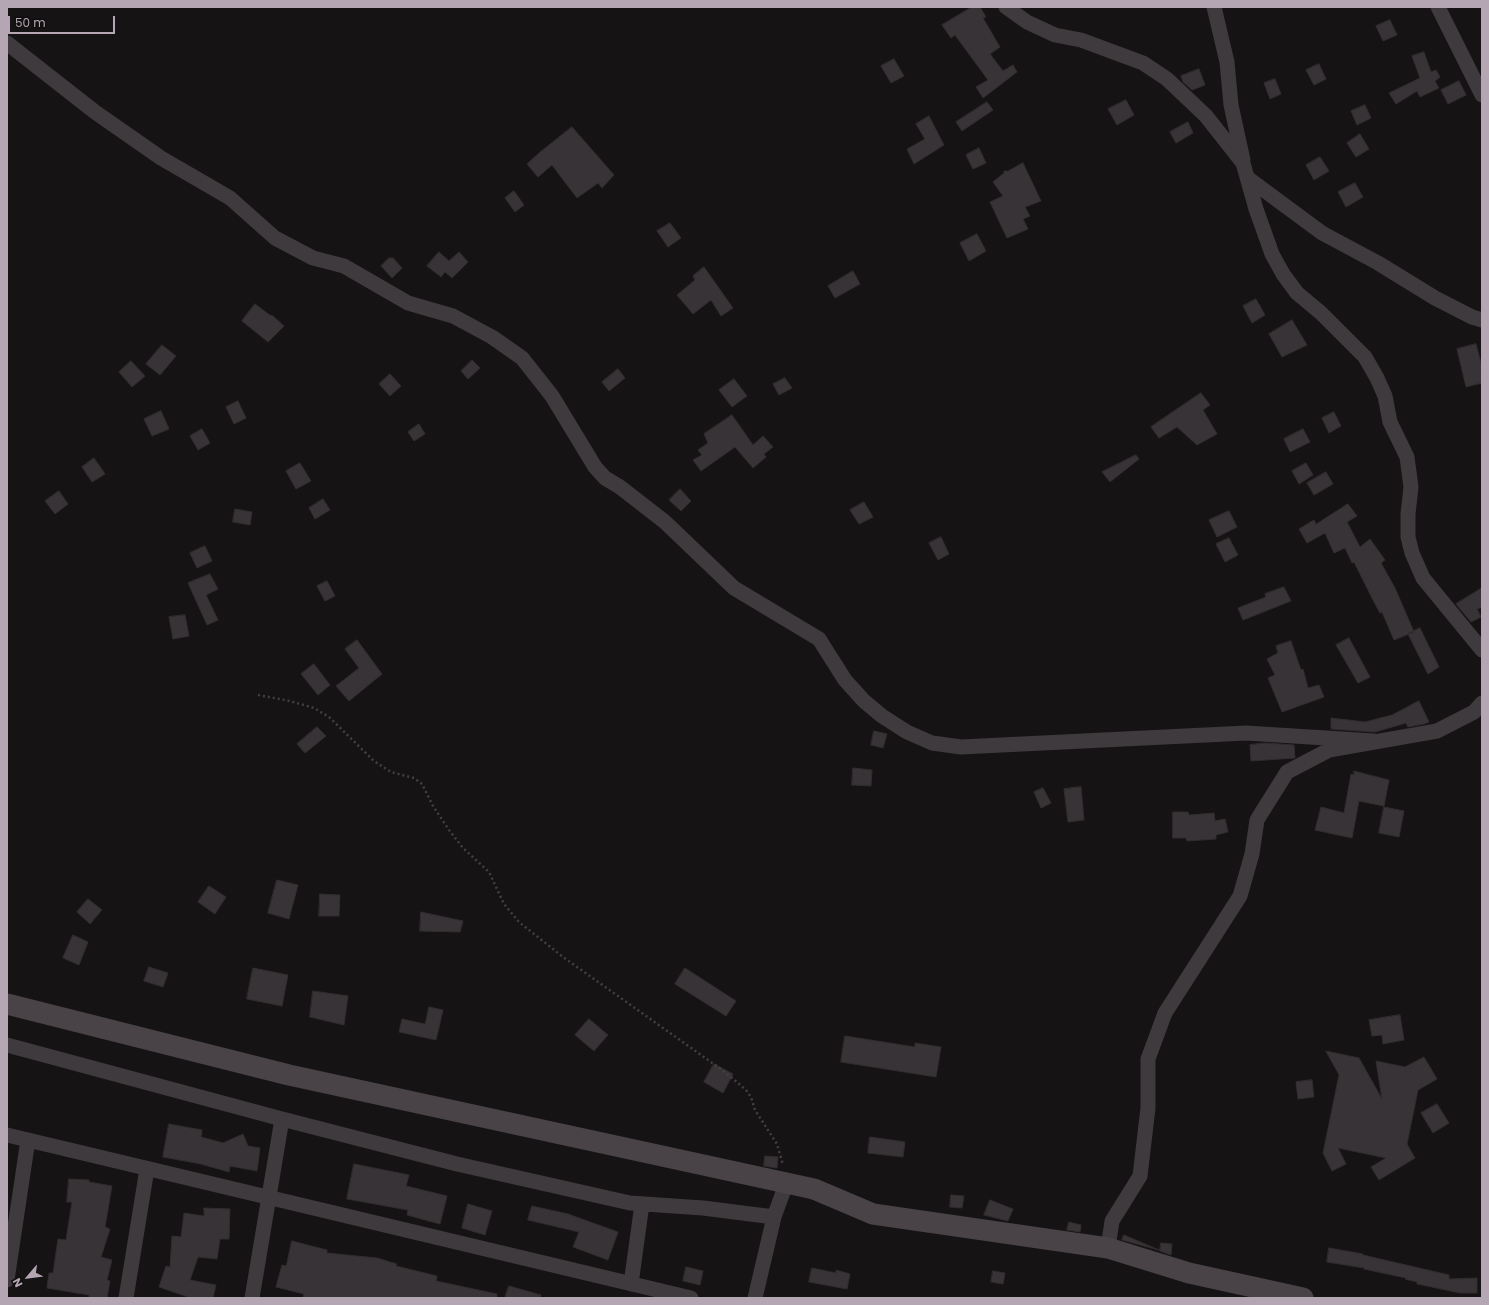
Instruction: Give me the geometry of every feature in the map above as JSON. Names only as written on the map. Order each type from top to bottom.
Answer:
[{"type":"main road","points":[[7,1004],[289,1075],[814,1189],[873,1214],[1108,1248],[1189,1273],[1303,1298]]},
{"type":"street","points":[[1006,7],[1026,22],[1055,35],[1088,42],[1149,66],[1167,78],[1206,116],[1243,162]]},
{"type":"street","points":[[1214,7],[1227,62],[1231,105],[1243,162],[1249,179],[1256,209],[1272,254],[1283,274],[1297,293],[1321,313],[1365,358],[1378,378],[1385,396],[1390,422],[1407,456],[1411,487],[1408,514],[1408,538],[1412,553],[1423,578],[1482,650]]},
{"type":"street","points":[[1438,7],[1482,95]]},
{"type":"street","points":[[7,43],[102,117],[161,158],[230,198],[275,238],[313,258],[344,266],[408,303],[453,316],[492,337],[522,358],[552,396],[595,467],[605,478],[620,487],[664,522],[734,588],[819,639],[845,680],[864,701],[882,716],[907,732],[932,743],[961,747],[1246,733],[1374,741]]},
{"type":"street","points":[[1249,179],[1322,233],[1378,263],[1435,298],[1472,317],[1482,320]]},
{"type":"street","points":[[1108,1248],[1112,1221],[1140,1176],[1148,1108],[1148,1059],[1165,1013],[1183,982],[1240,896],[1252,854],[1257,820],[1287,772],[1329,750],[1437,731],[1474,712],[1482,703]]},
{"type":"street","points":[[7,1045],[282,1119],[457,1164],[630,1203],[703,1208],[774,1217]]},
{"type":"street","points":[[252,1298],[282,1119]]},
{"type":"street","points":[[7,1135],[690,1298]]},
{"type":"street","points":[[7,1280],[28,1140]]},
{"type":"street","points":[[126,1298],[147,1169]]},
{"type":"street","points":[[755,1298],[774,1217],[786,1184]]},
{"type":"street","points":[[631,1284],[642,1204]]},
{"type":"path","points":[[258,695],[314,708],[329,717],[374,761],[391,772],[414,778],[422,784],[433,806],[449,830],[463,848],[489,872],[504,904],[518,922],[563,957],[725,1072],[746,1090],[751,1097],[758,1116],[776,1144],[786,1184]]},
{"type":"building","points":[[972,7],[980,7],[986,17],[983,18],[1000,47],[990,54],[1003,71],[1013,65],[1017,72],[983,98],[976,87],[988,80],[955,35],[951,38],[942,25]]},
{"type":"building","points":[[1390,20],[1397,35],[1383,41],[1376,26]]},
{"type":"building","points":[[1424,52],[1431,72],[1436,70],[1440,77],[1435,81],[1439,88],[1420,97],[1417,91],[1396,104],[1389,93],[1420,78],[1412,56]]},
{"type":"building","points":[[894,59],[904,76],[891,83],[881,66]]},
{"type":"building","points":[[1319,64],[1326,79],[1314,85],[1306,70]]},
{"type":"building","points":[[1199,69],[1205,85],[1192,90],[1183,82],[1181,76]]},
{"type":"building","points":[[1275,79],[1281,94],[1270,99],[1264,83]]},
{"type":"building","points":[[1459,81],[1466,95],[1448,104],[1441,90]]},
{"type":"building","points":[[1126,100],[1134,115],[1117,125],[1108,109]]},
{"type":"building","points":[[987,102],[993,110],[962,131],[956,122]]},
{"type":"building","points":[[1365,105],[1371,118],[1357,125],[1351,111]]},
{"type":"building","points":[[929,116],[944,145],[914,164],[907,149],[925,139],[916,124]]},
{"type":"building","points":[[1188,122],[1193,133],[1176,143],[1170,132]]},
{"type":"building","points":[[572,127],[614,175],[602,188],[598,183],[577,198],[552,165],[538,177],[527,164]]},
{"type":"building","points":[[1360,134],[1369,149],[1356,157],[1347,143]]},
{"type":"building","points":[[979,148],[986,163],[973,169],[966,155]]},
{"type":"building","points":[[1320,157],[1329,171],[1314,180],[1306,165]]},
{"type":"building","points":[[1023,163],[1041,201],[1025,207],[1030,216],[1023,219],[1028,229],[1007,238],[990,202],[1003,196],[993,182],[1004,173],[1004,171],[1008,171]]},
{"type":"building","points":[[1355,183],[1363,197],[1346,207],[1338,192]]},
{"type":"building","points":[[514,191],[524,205],[515,212],[505,198]]},
{"type":"building","points":[[670,223],[681,238],[668,247],[657,231]]},
{"type":"building","points":[[977,234],[986,251],[969,261],[960,243]]},
{"type":"building","points":[[439,252],[449,261],[459,252],[468,262],[452,278],[445,272],[441,277],[427,266]]},
{"type":"building","points":[[389,258],[393,258],[402,268],[392,278],[381,266]]},
{"type":"building","points":[[704,267],[733,308],[721,316],[711,300],[693,314],[677,295],[695,280],[693,276]]},
{"type":"building","points":[[853,271],[860,284],[835,298],[828,286]]},
{"type":"building","points":[[1256,299],[1265,315],[1252,323],[1243,306]]},
{"type":"building","points":[[255,304],[271,316],[272,315],[284,326],[268,342],[242,321]]},
{"type":"building","points":[[1292,320],[1307,345],[1282,357],[1269,334]]},
{"type":"building","points":[[1476,344],[1482,367],[1482,383],[1466,387],[1457,349]]},
{"type":"building","points":[[162,345],[176,356],[160,375],[146,364]]},
{"type":"building","points":[[472,360],[480,368],[468,379],[461,371]]},
{"type":"building","points":[[131,361],[145,376],[132,387],[119,372]]},
{"type":"building","points":[[618,369],[625,378],[609,391],[602,382]]},
{"type":"building","points":[[390,374],[401,386],[390,396],[379,384]]},
{"type":"building","points":[[785,378],[792,388],[779,395],[773,384]]},
{"type":"building","points":[[734,379],[747,396],[732,407],[719,390]]},
{"type":"building","points":[[1201,393],[1210,405],[1203,410],[1217,434],[1197,445],[1177,427],[1159,438],[1151,427]]},
{"type":"building","points":[[238,401],[246,418],[234,424],[226,407]]},
{"type":"building","points":[[161,411],[169,429],[152,436],[144,419]]},
{"type":"building","points":[[1334,412],[1341,426],[1329,433],[1322,418]]},
{"type":"building","points":[[732,415],[753,445],[763,436],[773,447],[764,454],[766,457],[753,468],[735,447],[701,471],[693,460],[702,455],[698,450],[708,443],[704,434]]},
{"type":"building","points":[[419,424],[425,434],[414,441],[408,432]]},
{"type":"building","points":[[202,429],[210,443],[198,450],[190,436]]},
{"type":"building","points":[[1303,429],[1310,442],[1290,452],[1284,439]]},
{"type":"building","points":[[1136,455],[1139,459],[1110,482],[1102,472]]},
{"type":"building","points":[[94,458],[105,474],[92,482],[82,467]]},
{"type":"building","points":[[300,463],[311,481],[296,489],[286,471]]},
{"type":"building","points":[[1306,463],[1313,475],[1299,484],[1292,471]]},
{"type":"building","points":[[1326,472],[1333,484],[1314,495],[1307,483]]},
{"type":"building","points":[[680,489],[691,501],[681,511],[669,500]]},
{"type":"building","points":[[59,491],[68,504],[55,514],[45,501]]},
{"type":"building","points":[[323,499],[330,510],[315,519],[309,508]]},
{"type":"building","points":[[864,502],[873,517],[859,524],[850,510]]},
{"type":"building","points":[[1348,504],[1357,516],[1347,522],[1360,547],[1370,539],[1385,560],[1381,563],[1395,588],[1414,632],[1394,640],[1382,612],[1380,613],[1354,562],[1352,563],[1345,548],[1334,553],[1325,533],[1307,543],[1299,529],[1314,520],[1316,524]]},
{"type":"building","points":[[235,509],[252,512],[250,525],[233,522]]},
{"type":"building","points":[[1229,511],[1237,527],[1217,537],[1209,520]]},
{"type":"building","points":[[941,537],[949,554],[938,560],[929,543]]},
{"type":"building","points":[[1229,538],[1238,555],[1225,562],[1216,544]]},
{"type":"building","points":[[205,546],[212,561],[197,568],[190,553]]},
{"type":"building","points":[[210,574],[218,589],[206,595],[218,620],[207,625],[188,583]]},
{"type":"building","points":[[327,581],[335,596],[325,601],[317,586]]},
{"type":"building","points":[[1284,587],[1291,601],[1243,620],[1238,608],[1266,597],[1265,594]]},
{"type":"building","points":[[1482,588],[1482,607],[1477,609],[1481,617],[1471,622],[1456,604]]},
{"type":"building","points":[[185,615],[189,636],[173,639],[169,617]]},
{"type":"building","points":[[1420,628],[1439,667],[1428,674],[1408,634]]},
{"type":"building","points":[[1349,638],[1370,677],[1358,683],[1336,645]]},
{"type":"building","points":[[357,640],[382,674],[349,701],[336,686],[359,668],[345,649]]},
{"type":"building","points":[[1291,641],[1301,670],[1303,669],[1308,688],[1319,685],[1324,697],[1282,712],[1268,678],[1275,675],[1267,659],[1278,653],[1276,646]]},
{"type":"building","points":[[314,664],[330,685],[318,695],[301,674]]},
{"type":"building","points":[[1419,701],[1429,722],[1424,724],[1408,727],[1406,723],[1375,732],[1331,729],[1331,718],[1365,722],[1392,715]]},
{"type":"building","points":[[317,727],[326,736],[305,753],[297,744]]},
{"type":"building","points":[[874,731],[887,734],[883,748],[871,745]]},
{"type":"building","points":[[1265,743],[1294,745],[1295,758],[1251,761],[1250,745]]},
{"type":"building","points":[[853,768],[872,770],[871,786],[852,785]]},
{"type":"building","points":[[1354,771],[1389,780],[1384,806],[1359,801],[1352,838],[1315,830],[1321,807],[1344,813],[1351,774],[1354,775]]},
{"type":"building","points":[[1081,787],[1084,820],[1068,822],[1064,789]]},
{"type":"building","points":[[1043,788],[1051,803],[1041,808],[1034,792]]},
{"type":"building","points":[[1384,807],[1404,811],[1399,837],[1379,833]]},
{"type":"building","points":[[1173,812],[1188,812],[1189,815],[1214,813],[1215,821],[1225,819],[1228,832],[1216,835],[1216,839],[1187,841],[1186,838],[1173,838]]},
{"type":"building","points":[[277,880],[298,885],[289,919],[268,913]]},
{"type":"building","points":[[209,886],[226,897],[215,914],[198,902]]},
{"type":"building","points":[[320,894],[340,895],[339,916],[319,916]]},
{"type":"building","points":[[88,899],[102,910],[90,924],[77,912]]},
{"type":"building","points":[[421,912],[463,921],[460,932],[420,931]]},
{"type":"building","points":[[73,935],[88,942],[79,965],[63,958]]},
{"type":"building","points":[[149,967],[168,973],[163,987],[144,981]]},
{"type":"building","points":[[253,968],[288,975],[282,1006],[247,999]]},
{"type":"building","points":[[685,968],[736,1001],[726,1016],[675,984]]},
{"type":"building","points":[[313,991],[348,996],[344,1025],[310,1017]]},
{"type":"building","points":[[429,1007],[443,1010],[436,1040],[399,1032],[402,1019],[425,1024]]},
{"type":"building","points":[[1400,1015],[1404,1040],[1383,1044],[1382,1035],[1372,1036],[1369,1020]]},
{"type":"building","points":[[589,1019],[608,1035],[594,1051],[575,1035]]},
{"type":"building","points":[[845,1036],[915,1047],[915,1043],[941,1047],[936,1077],[841,1062]]},
{"type":"building","points":[[1326,1051],[1359,1058],[1382,1099],[1376,1061],[1405,1067],[1424,1057],[1437,1079],[1418,1090],[1407,1144],[1415,1158],[1379,1180],[1371,1167],[1386,1158],[1338,1148],[1346,1164],[1332,1171],[1323,1153],[1339,1075]]},
{"type":"building","points":[[714,1064],[733,1074],[723,1093],[704,1082]]},
{"type":"building","points":[[1312,1080],[1314,1097],[1298,1099],[1296,1082]]},
{"type":"building","points":[[1437,1104],[1449,1123],[1433,1133],[1421,1113]]},
{"type":"building","points":[[169,1124],[202,1130],[201,1137],[223,1143],[243,1134],[248,1146],[260,1148],[257,1171],[230,1166],[229,1172],[201,1164],[163,1157]]},
{"type":"building","points":[[870,1137],[905,1142],[903,1157],[868,1153]]},
{"type":"building","points":[[765,1156],[778,1157],[777,1168],[764,1166]]},
{"type":"building","points":[[354,1164],[409,1175],[406,1186],[447,1196],[440,1224],[407,1215],[408,1210],[347,1199]]},
{"type":"building","points":[[69,1179],[89,1180],[89,1182],[112,1186],[105,1227],[110,1229],[101,1257],[112,1260],[107,1280],[110,1281],[107,1298],[89,1298],[89,1295],[47,1288],[49,1273],[53,1273],[58,1239],[66,1240],[72,1202],[67,1202]]},
{"type":"building","points":[[951,1195],[964,1196],[962,1208],[950,1207]]},
{"type":"building","points":[[990,1200],[1013,1209],[1008,1221],[984,1215]]},
{"type":"building","points":[[468,1204],[492,1211],[485,1235],[462,1228]]},
{"type":"building","points":[[532,1206],[568,1214],[618,1232],[608,1260],[573,1247],[579,1232],[528,1220]]},
{"type":"building","points":[[204,1208],[230,1209],[229,1239],[220,1239],[217,1259],[198,1257],[190,1280],[216,1285],[213,1298],[191,1298],[159,1287],[166,1266],[170,1267],[172,1236],[181,1237],[184,1213],[204,1216]]},
{"type":"building","points":[[1069,1222],[1081,1225],[1080,1232],[1067,1230]]},
{"type":"building","points":[[1124,1235],[1159,1250],[1122,1240]]},
{"type":"building","points":[[292,1241],[327,1250],[327,1253],[377,1258],[397,1264],[396,1266],[437,1276],[436,1281],[497,1294],[497,1298],[303,1298],[304,1294],[276,1287],[282,1265],[286,1266]]},
{"type":"building","points":[[1161,1243],[1172,1244],[1171,1255],[1160,1251]]},
{"type":"building","points":[[1329,1248],[1363,1254],[1449,1275],[1449,1279],[1477,1278],[1477,1293],[1460,1293],[1417,1284],[1417,1282],[1405,1279],[1406,1278],[1364,1268],[1327,1262]]},
{"type":"building","points":[[686,1267],[703,1271],[700,1285],[683,1281]]},
{"type":"building","points":[[812,1268],[836,1273],[836,1270],[850,1274],[847,1289],[809,1282]]},
{"type":"building","points":[[993,1271],[1005,1273],[1003,1284],[991,1282]]},
{"type":"building","points":[[509,1286],[541,1295],[540,1298],[505,1298]]}]
